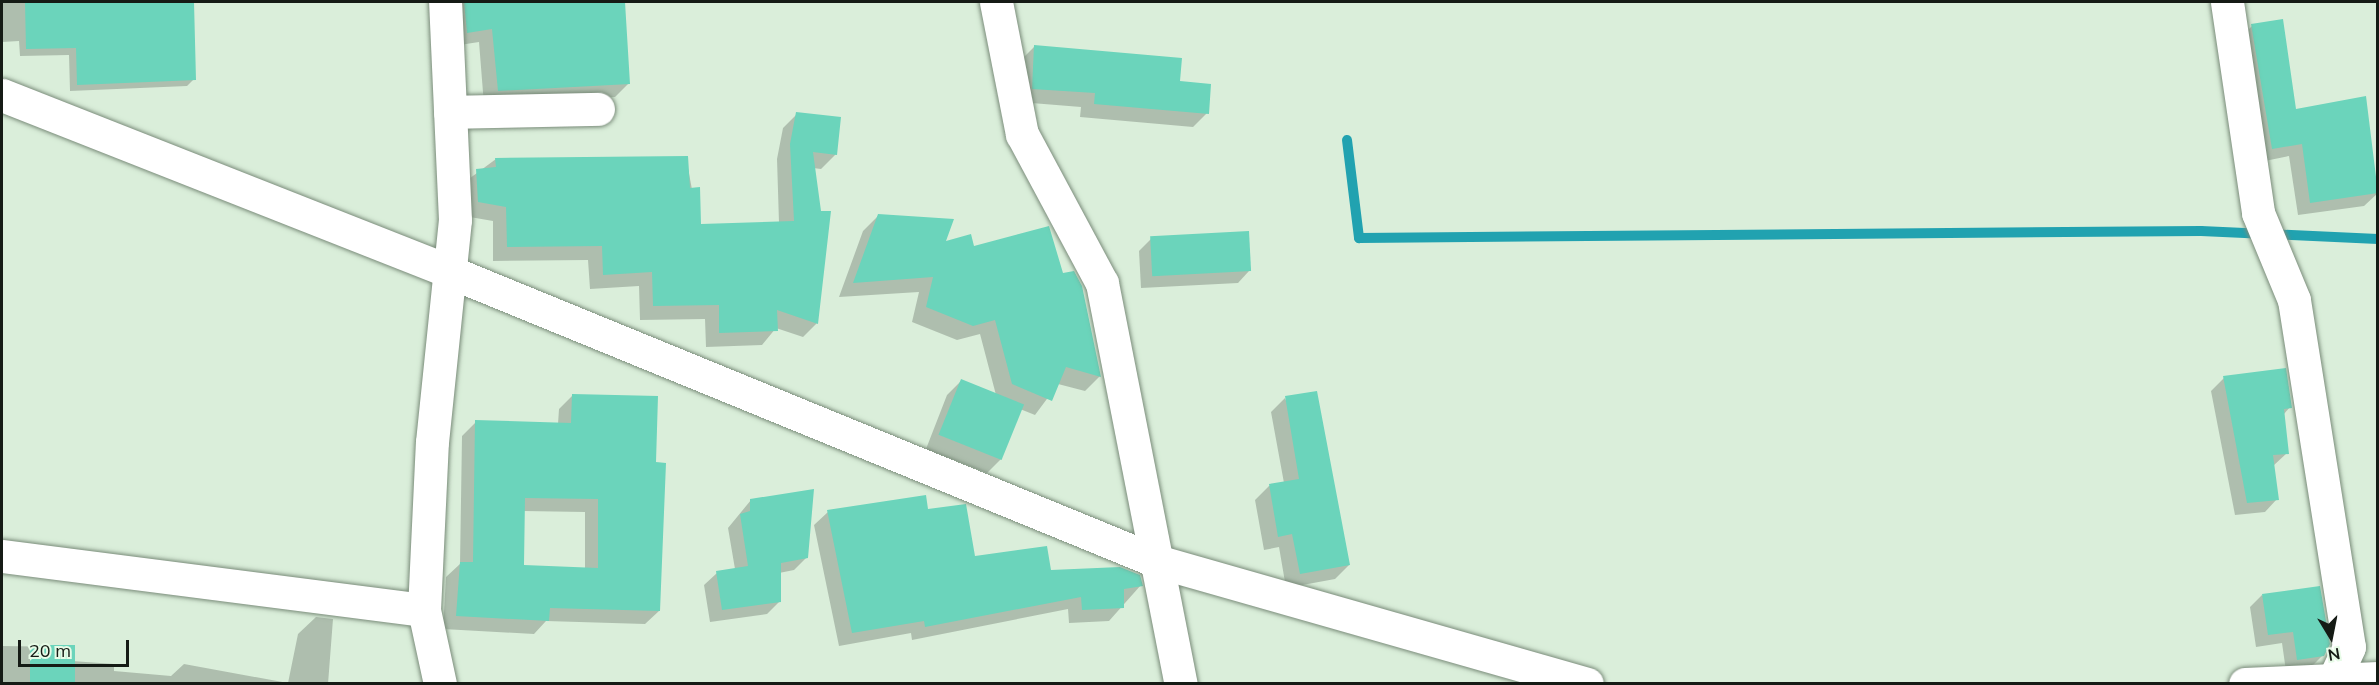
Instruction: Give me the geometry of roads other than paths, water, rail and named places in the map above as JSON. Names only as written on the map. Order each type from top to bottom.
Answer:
[{"type":"street","points":[[440,684],[424,610],[448,271],[455,220],[445,2]]},
{"type":"street","points":[[996,2],[1022,134],[1102,283],[1181,684]]},
{"type":"street","points":[[2227,2],[2258,213],[2295,300],[2349,647],[2335,677]]},
{"type":"street","points":[[2,95],[448,271],[1156,561],[1587,684]]},
{"type":"street","points":[[450,111],[598,109]]},
{"type":"street","points":[[2,556],[424,610]]},
{"type":"street","points":[[2245,684],[2335,677],[2378,678]]},
{"type":"waterway","points":[[1347,140],[1359,238],[2201,231],[2378,239]]}]
